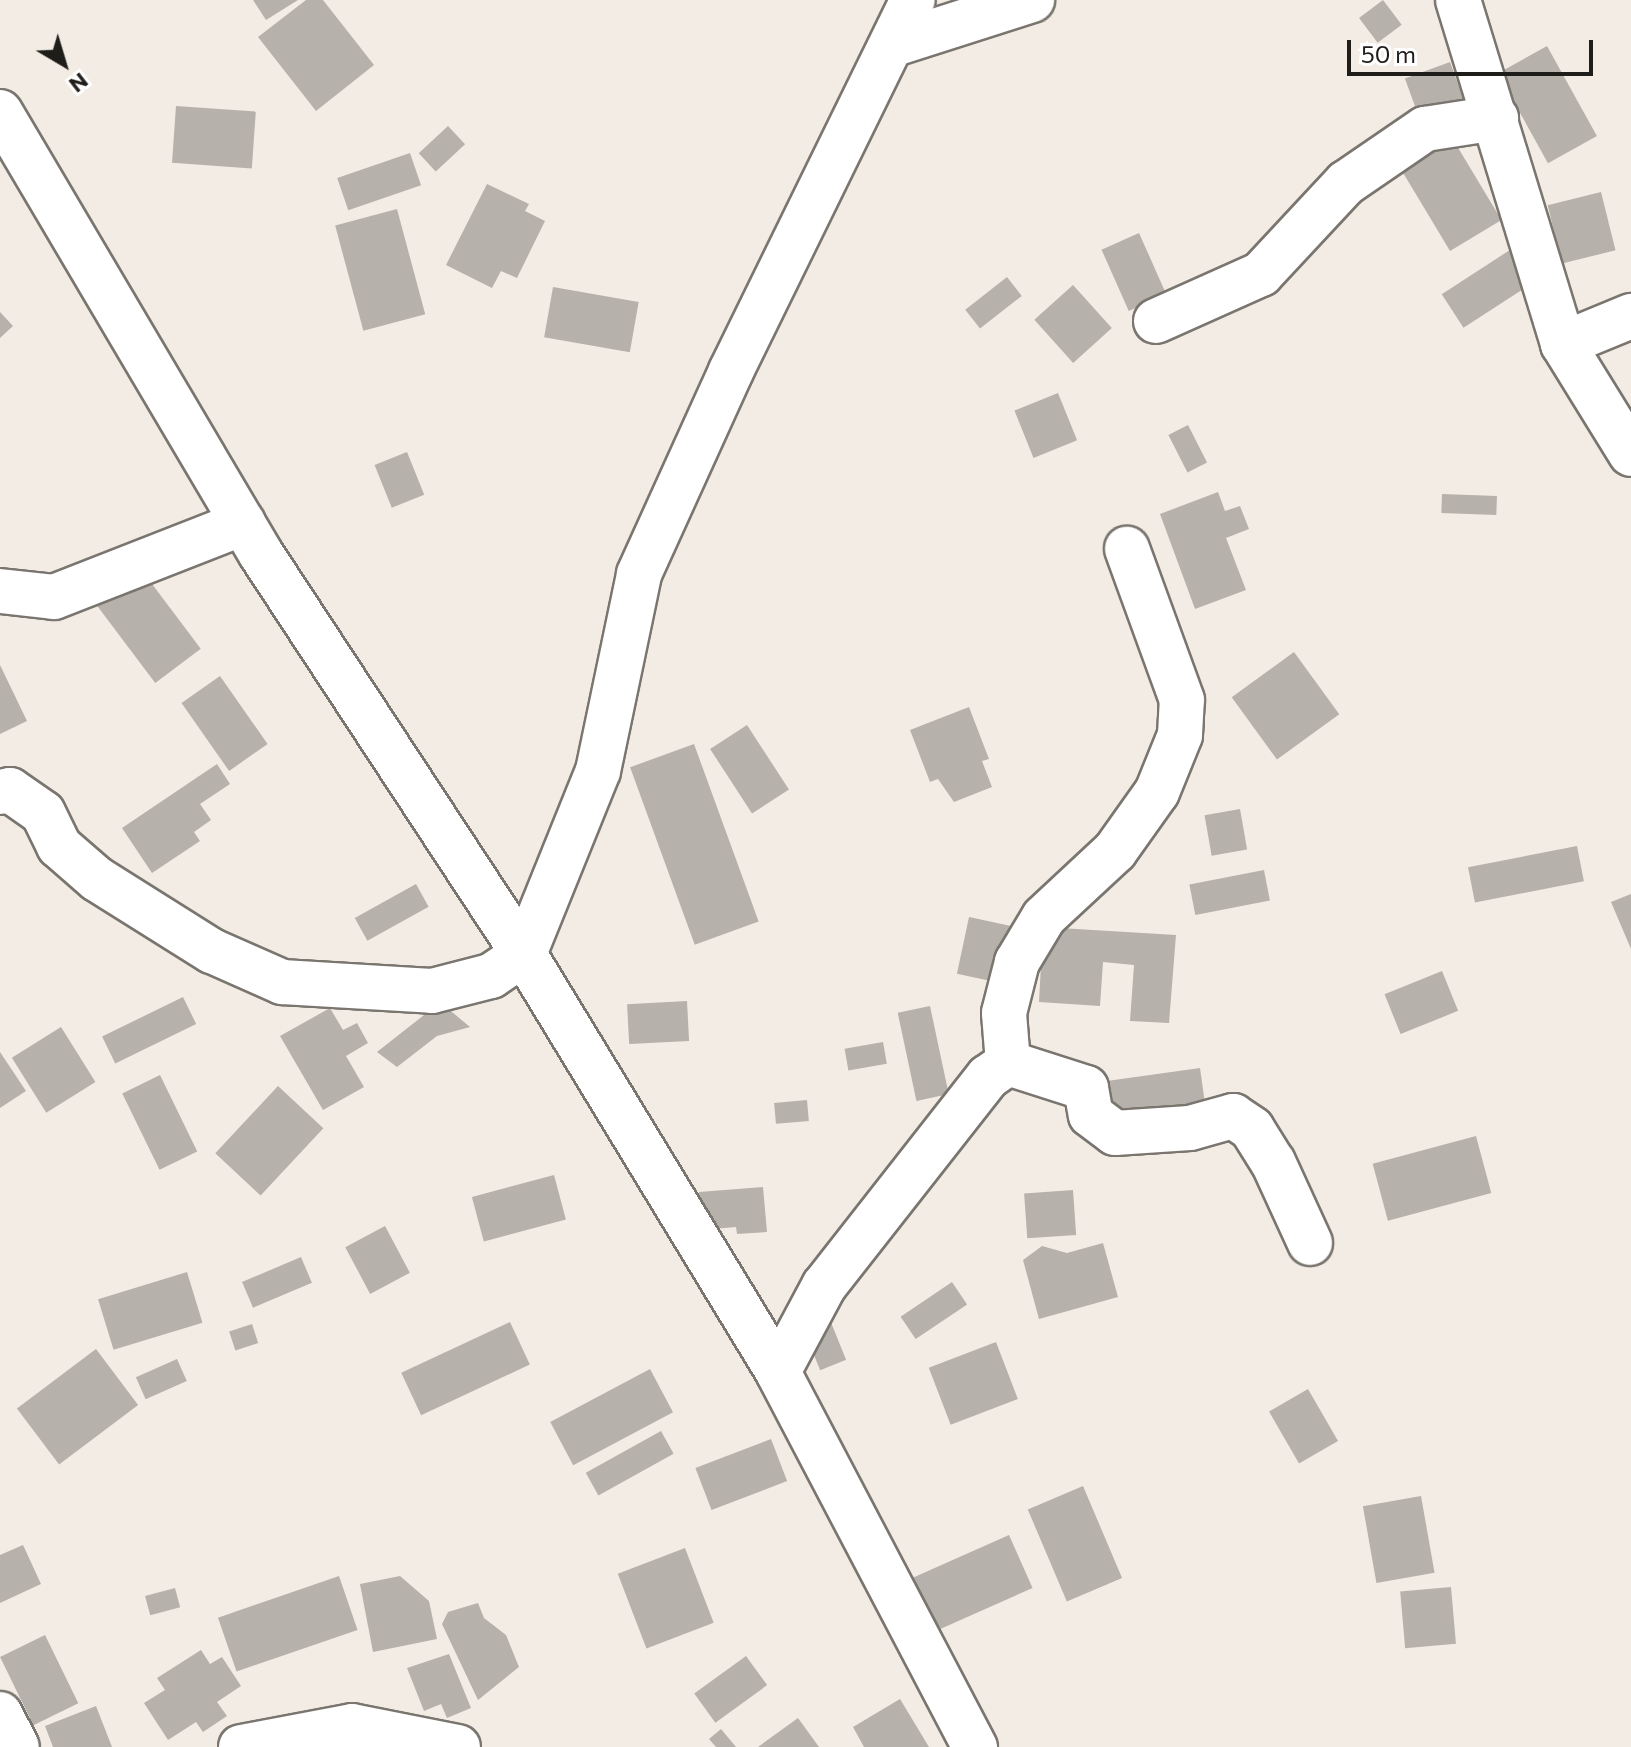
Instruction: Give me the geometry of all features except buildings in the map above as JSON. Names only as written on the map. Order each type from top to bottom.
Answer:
[{"type":"street","points":[[0,792],[10,790],[43,813],[59,846],[97,879],[212,951],[282,982],[432,991],[491,976],[524,954],[598,771],[639,574],[731,371],[913,0]]},
{"type":"street","points":[[894,44],[1032,0]]},
{"type":"street","points":[[1458,0],[1563,344],[1631,454]]},
{"type":"street","points":[[0,112],[243,523],[524,954],[778,1372],[975,1747]]},
{"type":"street","points":[[1156,321],[1261,274],[1346,183],[1425,129],[1496,118]]},
{"type":"street","points":[[1563,344],[1631,316]]},
{"type":"street","points":[[0,591],[54,597],[243,523]]},
{"type":"street","points":[[1008,1063],[1004,1013],[1017,962],[1044,917],[1115,851],[1157,792],[1180,735],[1182,700],[1127,549]]},
{"type":"street","points":[[778,1372],[824,1286],[978,1089],[1008,1063]]},
{"type":"street","points":[[1008,1063],[1086,1088],[1091,1115],[1115,1133],[1190,1128],[1233,1116],[1252,1129],[1273,1162],[1310,1243]]},
{"type":"street","points":[[0,1714],[17,1747]]},
{"type":"street","points":[[241,1747],[352,1726],[458,1747]]}]
